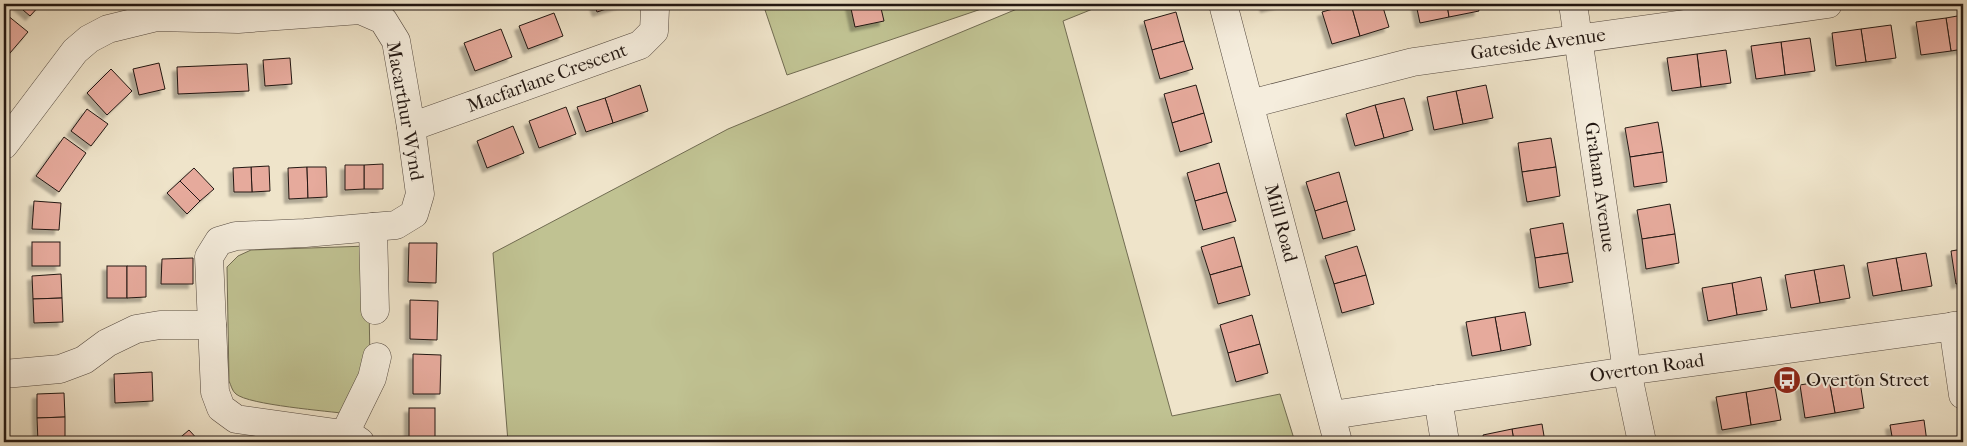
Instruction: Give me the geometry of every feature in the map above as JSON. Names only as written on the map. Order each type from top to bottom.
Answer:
[{"type":"street","name":"Macfarlane Crescent","points":[[411,127],[640,45],[654,31],[655,9],[653,4]]},
{"type":"street","name":"Mill Road","points":[[1223,4],[1338,442]]},
{"type":"street","name":"Graham Avenue","points":[[1574,4],[1627,371]]},
{"type":"street","name":"Gateside Avenue","points":[[1250,104],[1413,62],[1828,4]]},
{"type":"street","name":"Macarthur Wynd","points":[[4,145],[75,51],[89,39],[108,29],[157,11],[238,19],[360,10],[383,20],[396,41],[411,127],[420,194],[414,214],[396,224],[373,227],[305,233],[236,236],[219,241],[209,257],[215,392],[221,408],[236,419],[352,438]]},
{"type":"street","points":[[373,227],[375,310]]},
{"type":"street","points":[[4,374],[60,369],[84,360],[107,343],[136,329],[160,326],[212,325]]},
{"type":"street","name":"Overton Road","points":[[1332,415],[1627,371],[1958,326]]},
{"type":"street","points":[[1958,326],[1963,395]]},
{"type":"street","points":[[352,438],[378,357]]},
{"type":"street","points":[[1627,371],[1642,442]]},
{"type":"street","points":[[1438,399],[1445,442]]},
{"type":"green space","points":[[763,4],[996,4],[787,75]]},
{"type":"green space","points":[[1029,4],[1105,4],[1063,21],[1172,416],[1280,394],[1295,442],[508,442],[493,253],[728,129]]},
{"type":"green space","points":[[368,246],[370,362],[349,414],[272,404],[244,398],[236,394],[229,381],[227,267],[238,256],[251,250]]},
{"type":"building","points":[[16,4],[41,4],[30,16]]},
{"type":"building","points":[[594,4],[622,4],[597,12]]},
{"type":"building","points":[[850,4],[880,4],[884,21],[855,27]]},
{"type":"building","points":[[1264,4],[1280,4],[1265,8]]},
{"type":"building","points":[[1351,4],[1360,36],[1332,44],[1322,12]]},
{"type":"building","points":[[1351,4],[1382,4],[1389,27],[1360,36]]},
{"type":"building","points":[[1416,4],[1447,4],[1449,17],[1420,23]]},
{"type":"building","points":[[1447,4],[1477,4],[1479,11],[1449,17]]},
{"type":"building","points":[[1176,12],[1184,41],[1152,50],[1144,21]]},
{"type":"building","points":[[554,13],[563,36],[528,49],[519,26]]},
{"type":"building","points":[[7,15],[28,32],[4,60],[4,18]]},
{"type":"building","points":[[1963,15],[1963,49],[1951,51],[1946,18]]},
{"type":"building","points":[[1946,18],[1951,51],[1921,55],[1916,22]]},
{"type":"building","points":[[1891,25],[1896,58],[1866,62],[1861,29]]},
{"type":"building","points":[[501,29],[512,57],[475,71],[464,43]]},
{"type":"building","points":[[1861,29],[1866,62],[1836,66],[1832,33]]},
{"type":"building","points":[[1810,38],[1815,71],[1785,75],[1781,42]]},
{"type":"building","points":[[1184,41],[1193,69],[1160,79],[1152,50]]},
{"type":"building","points":[[1781,42],[1785,75],[1756,79],[1751,46]]},
{"type":"building","points":[[1726,50],[1731,83],[1701,87],[1697,54]]},
{"type":"building","points":[[1697,54],[1701,87],[1672,91],[1667,58]]},
{"type":"building","points":[[290,58],[292,84],[265,86],[263,60]]},
{"type":"building","points":[[159,63],[165,89],[139,95],[133,69]]},
{"type":"building","points":[[247,64],[249,91],[178,94],[177,67]]},
{"type":"building","points":[[111,69],[132,91],[107,115],[87,93]]},
{"type":"building","points":[[640,85],[648,111],[613,123],[605,98]]},
{"type":"building","points":[[1196,85],[1204,113],[1172,123],[1164,94]]},
{"type":"building","points":[[1486,85],[1493,118],[1463,124],[1456,91]]},
{"type":"building","points":[[1456,91],[1463,124],[1434,130],[1427,97]]},
{"type":"building","points":[[605,98],[613,123],[586,132],[577,107]]},
{"type":"building","points":[[1404,98],[1413,130],[1384,138],[1375,105]]},
{"type":"building","points":[[1375,105],[1384,138],[1355,146],[1346,114]]},
{"type":"building","points":[[566,107],[576,134],[539,148],[529,121]]},
{"type":"building","points":[[87,109],[108,124],[91,146],[71,131]]},
{"type":"building","points":[[1204,113],[1212,142],[1180,152],[1172,123]]},
{"type":"building","points":[[1658,122],[1663,152],[1630,157],[1625,128]]},
{"type":"building","points":[[513,126],[524,153],[487,168],[477,141]]},
{"type":"building","points":[[64,137],[86,153],[59,192],[36,176]]},
{"type":"building","points":[[1551,138],[1556,167],[1522,172],[1518,143]]},
{"type":"building","points":[[1663,152],[1667,182],[1634,187],[1630,157]]},
{"type":"building","points":[[1219,163],[1227,192],[1195,201],[1187,173]]},
{"type":"building","points":[[383,164],[383,189],[364,189],[364,165]]},
{"type":"building","points":[[345,165],[364,165],[364,189],[345,190]]},
{"type":"building","points":[[269,166],[270,191],[252,192],[251,167]]},
{"type":"building","points":[[251,167],[252,192],[234,192],[233,168]]},
{"type":"building","points":[[307,167],[308,198],[289,199],[288,168]]},
{"type":"building","points":[[307,167],[326,167],[327,197],[308,198]]},
{"type":"building","points":[[1556,167],[1560,196],[1527,202],[1522,172]]},
{"type":"building","points":[[194,168],[214,189],[200,201],[180,181]]},
{"type":"building","points":[[1339,172],[1347,201],[1315,211],[1306,182]]},
{"type":"building","points":[[180,181],[200,201],[187,214],[167,193]]},
{"type":"building","points":[[1227,192],[1236,221],[1203,230],[1195,201]]},
{"type":"building","points":[[34,201],[61,203],[59,230],[32,229]]},
{"type":"building","points":[[1347,201],[1355,230],[1323,239],[1315,211]]},
{"type":"building","points":[[1670,204],[1675,234],[1642,239],[1637,210]]},
{"type":"building","points":[[1563,223],[1568,253],[1535,258],[1530,229]]},
{"type":"building","points":[[1675,234],[1679,263],[1646,269],[1642,239]]},
{"type":"building","points":[[1234,237],[1242,266],[1210,275],[1201,247]]},
{"type":"building","points":[[32,242],[60,242],[60,266],[32,266]]},
{"type":"building","points":[[409,243],[437,243],[436,283],[408,282]]},
{"type":"building","points":[[1357,246],[1366,275],[1334,284],[1325,256]]},
{"type":"building","points":[[1963,249],[1963,282],[1956,284],[1951,251]]},
{"type":"building","points":[[1568,253],[1573,282],[1539,288],[1535,258]]},
{"type":"building","points":[[1926,253],[1932,286],[1902,291],[1896,258]]},
{"type":"building","points":[[193,258],[193,284],[161,284],[162,259]]},
{"type":"building","points":[[1896,258],[1902,291],[1873,296],[1867,263]]},
{"type":"building","points":[[1844,265],[1850,298],[1820,303],[1814,270]]},
{"type":"building","points":[[107,266],[127,266],[127,298],[107,298]]},
{"type":"building","points":[[127,266],[146,266],[146,297],[127,298]]},
{"type":"building","points":[[1242,266],[1250,295],[1218,304],[1210,275]]},
{"type":"building","points":[[1814,270],[1820,303],[1791,308],[1785,275]]},
{"type":"building","points":[[61,274],[62,298],[33,299],[32,276]]},
{"type":"building","points":[[1366,275],[1374,304],[1342,313],[1334,284]]},
{"type":"building","points":[[1761,277],[1767,310],[1737,315],[1732,283]]},
{"type":"building","points":[[1732,283],[1737,315],[1708,321],[1702,288]]},
{"type":"building","points":[[62,298],[63,322],[34,323],[33,299]]},
{"type":"building","points":[[410,300],[438,301],[437,340],[410,339]]},
{"type":"building","points":[[1525,312],[1531,345],[1501,351],[1495,317]]},
{"type":"building","points":[[1252,315],[1260,344],[1228,353],[1220,325]]},
{"type":"building","points":[[1495,317],[1501,351],[1472,356],[1466,322]]},
{"type":"building","points":[[1260,344],[1268,373],[1236,382],[1228,353]]},
{"type":"building","points":[[413,354],[441,355],[440,394],[413,394]]},
{"type":"building","points":[[152,372],[153,401],[115,403],[114,374]]},
{"type":"building","points":[[1859,375],[1864,408],[1835,413],[1829,380]]},
{"type":"building","points":[[1829,380],[1835,413],[1805,418],[1800,385]]},
{"type":"building","points":[[1775,387],[1781,420],[1751,425],[1746,392]]},
{"type":"building","points":[[1746,392],[1751,425],[1722,430],[1716,397]]},
{"type":"building","points":[[64,393],[65,417],[37,418],[37,394]]},
{"type":"building","points":[[409,408],[435,408],[435,437],[409,437]]},
{"type":"building","points":[[65,417],[65,441],[38,442],[37,418]]},
{"type":"building","points":[[1924,420],[1927,442],[1893,442],[1890,425]]},
{"type":"building","points":[[1542,424],[1545,442],[1514,442],[1512,429]]},
{"type":"building","points":[[1512,429],[1514,442],[1484,442],[1483,435]]},
{"type":"building","points":[[189,430],[200,442],[175,442]]},
{"type":"place","name":"Overton Street","points":[[1787,380]]}]
